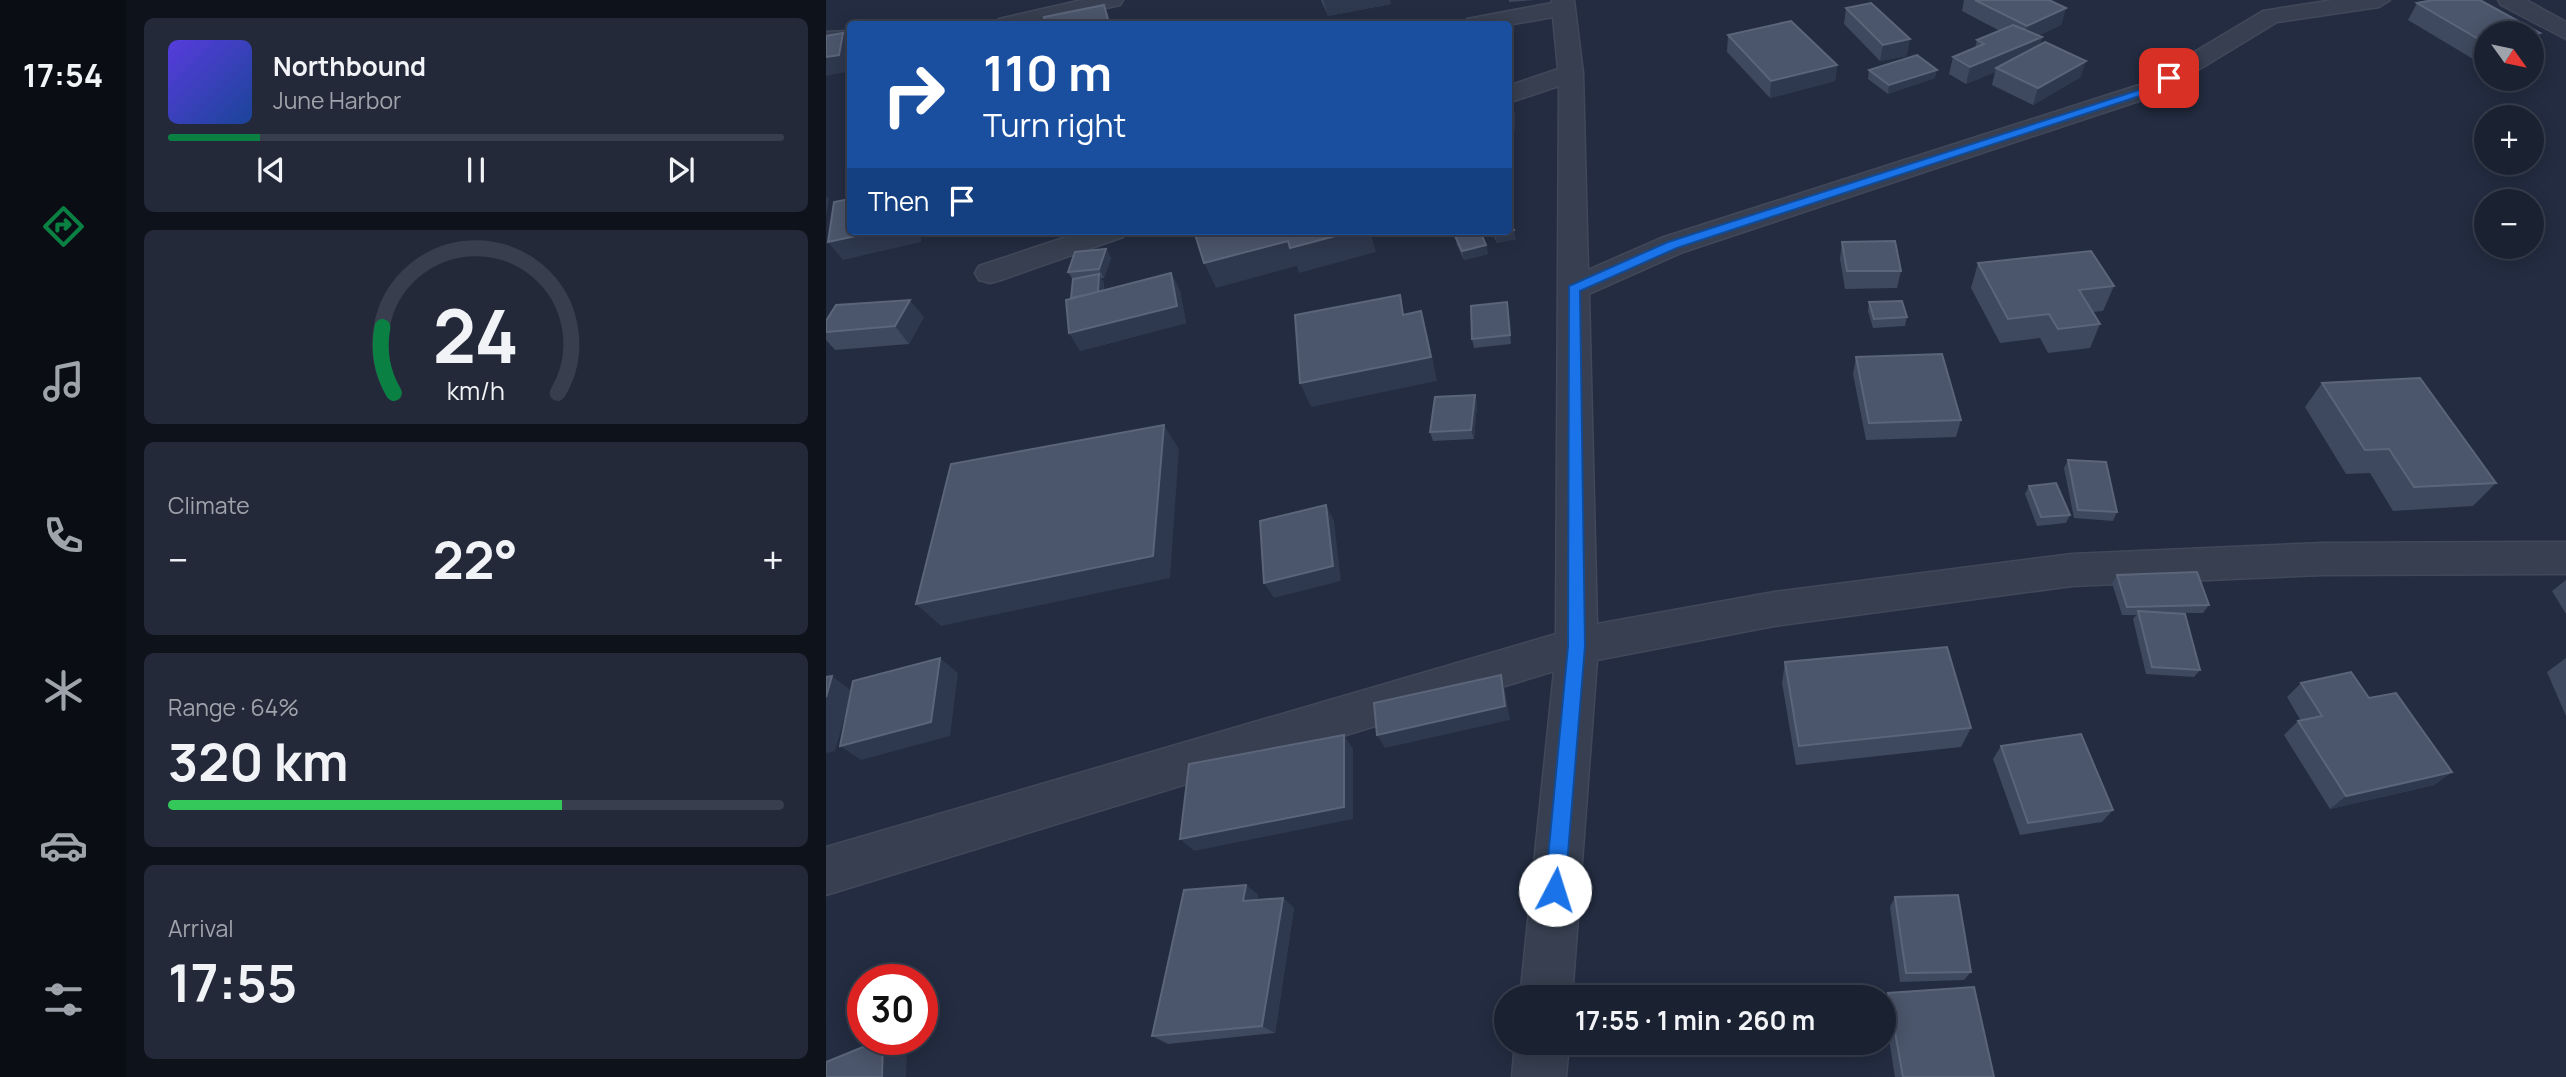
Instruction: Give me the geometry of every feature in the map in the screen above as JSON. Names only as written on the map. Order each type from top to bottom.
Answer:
[{"type":"street","points":[[1020,21],[1112,0]]},
{"type":"street","points":[[1573,289],[1672,245],[2148,90],[2271,16],[2379,0]]},
{"type":"street","points":[[2509,0],[2566,32]]},
{"type":"street","points":[[1488,21],[1563,4],[1571,73],[1577,646],[1547,985]]},
{"type":"street","points":[[826,39],[847,38]]},
{"type":"street","points":[[1512,94],[1571,73]]},
{"type":"street","points":[[990,273],[1101,235]]},
{"type":"street","points":[[826,871],[1577,646],[1774,609],[2072,570],[2323,559],[2566,558]]},
{"type":"street","points":[[1539,1077],[1541,1055]]},
{"type":"building","points":[[1975,0],[2049,0],[2066,8],[2027,26]]},
{"type":"building","points":[[2433,0],[2480,0],[2518,21],[2474,21],[2474,36],[2417,3]]},
{"type":"building","points":[[1871,3],[1910,39],[1883,45],[1846,8]]},
{"type":"building","points":[[1104,5],[1108,20],[1045,21],[1044,17]]},
{"type":"building","points":[[1791,21],[1837,65],[1771,81],[1728,35]]},
{"type":"building","points":[[2013,25],[2042,37],[1970,67],[1953,57],[1984,44],[1977,40]]},
{"type":"building","points":[[843,33],[839,55],[826,57],[826,36]]},
{"type":"building","points":[[2045,42],[2086,61],[2038,88],[1996,68]]},
{"type":"building","points":[[1917,55],[1937,70],[1889,85],[1869,70]]},
{"type":"building","points":[[847,200],[847,235],[860,235],[828,242],[834,202]]},
{"type":"building","points":[[1195,235],[1339,235],[1290,248],[1288,241],[1204,263]]},
{"type":"building","points":[[1482,235],[1486,245],[1462,251],[1455,236]]},
{"type":"building","points":[[1895,241],[1901,271],[1847,271],[1842,242]]},
{"type":"building","points":[[1106,249],[1099,269],[1068,272],[1075,252]]},
{"type":"building","points":[[2091,251],[2114,286],[2079,290],[2100,324],[2058,329],[2049,314],[2008,319],[1978,263]]},
{"type":"building","points":[[1171,273],[1177,306],[1069,333],[1066,300]]},
{"type":"building","points":[[1099,274],[1098,292],[1071,298],[1073,279]]},
{"type":"building","points":[[1400,295],[1403,315],[1421,311],[1431,357],[1300,383],[1295,315]]},
{"type":"building","points":[[910,300],[895,326],[826,332],[826,321],[836,305]]},
{"type":"building","points":[[1902,301],[1907,317],[1874,319],[1869,302]]},
{"type":"building","points":[[1507,302],[1510,335],[1472,339],[1471,306]]},
{"type":"building","points":[[1942,354],[1961,420],[1869,423],[1856,357]]},
{"type":"building","points":[[2420,378],[2496,483],[2414,487],[2389,449],[2365,450],[2322,383]]},
{"type":"building","points":[[1475,395],[1471,430],[1430,432],[1435,397]]},
{"type":"building","points":[[1164,425],[1153,556],[916,604],[951,464]]},
{"type":"building","points":[[2068,460],[2106,462],[2117,512],[2078,510]]},
{"type":"building","points":[[2056,483],[2070,515],[2041,517],[2029,486]]},
{"type":"building","points":[[1326,505],[1333,566],[1264,583],[1260,521]]},
{"type":"building","points":[[2197,572],[2209,605],[2127,607],[2117,575]]},
{"type":"building","points":[[2138,611],[2185,614],[2200,670],[2152,667]]},
{"type":"building","points":[[1947,647],[1971,728],[1799,746],[1785,662]]},
{"type":"building","points":[[940,658],[931,722],[840,746],[853,681]]},
{"type":"building","points":[[2351,672],[2369,698],[2396,693],[2452,772],[2346,796],[2298,721],[2322,716],[2301,683]]},
{"type":"building","points":[[1501,675],[1505,706],[1377,735],[1374,703]]},
{"type":"building","points":[[832,676],[826,697],[826,677]]},
{"type":"building","points":[[2081,734],[2113,810],[2028,823],[2001,746]]},
{"type":"building","points":[[1344,735],[1344,807],[1180,839],[1189,764]]},
{"type":"building","points":[[1246,885],[1243,901],[1283,898],[1262,1026],[1152,1036],[1184,890]]},
{"type":"building","points":[[1958,895],[1971,972],[1906,973],[1895,897]]},
{"type":"building","points":[[1974,987],[1994,1077],[1903,1077],[1896,1038],[1896,992]]},
{"type":"building","points":[[847,1053],[883,1055],[882,1077],[826,1077],[826,1062]]},
{"type":"route","points":[[1555,890],[1577,646],[1573,289],[1672,245],[1901,168],[2148,90],[2169,78]]}]
